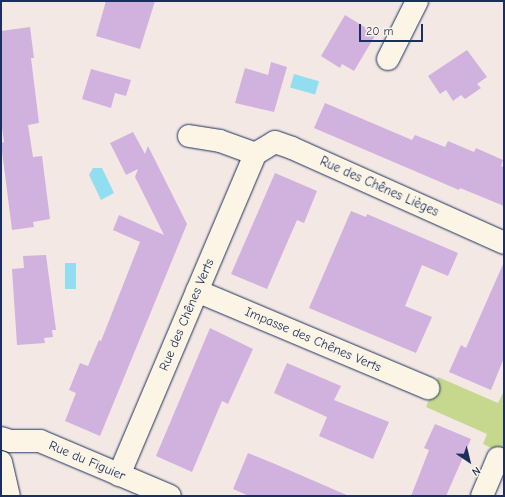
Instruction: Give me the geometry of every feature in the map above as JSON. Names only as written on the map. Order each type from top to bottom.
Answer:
[{"type":"street","points":[[388,59],[417,1]]},
{"type":"street","points":[[189,136],[220,141],[255,154]]},
{"type":"street","name":"Rue des Chênes Lièges","points":[[255,154],[275,142],[292,148],[504,243]]},
{"type":"street","name":"Rue des Chênes Verts","points":[[119,475],[255,154]]},
{"type":"street","name":"Impasse des Chênes Verts","points":[[197,291],[428,388]]},
{"type":"street","name":"Rue du Figuier","points":[[1,438],[11,441],[40,441],[170,496]]},
{"type":"street","points":[[482,496],[498,458]]},
{"type":"street","points":[[1,462],[9,496]]},
{"type":"green space","points":[[438,377],[498,403],[504,391],[504,454],[483,444],[487,434],[426,407]]},
{"type":"water","points":[[294,74],[319,81],[315,95],[290,87]]},
{"type":"water","points":[[93,168],[102,168],[114,193],[101,200],[89,175]]},
{"type":"water","points":[[65,263],[76,263],[76,289],[65,289]]},
{"type":"building","points":[[106,1],[155,1],[140,49],[96,36]]},
{"type":"building","points":[[345,15],[376,34],[354,71],[342,64],[340,68],[321,56]]},
{"type":"building","points":[[30,27],[34,58],[31,58],[39,123],[28,125],[33,157],[42,156],[50,219],[33,222],[34,227],[12,230],[1,143],[4,142],[1,120],[1,31]]},
{"type":"building","points":[[467,50],[487,77],[477,84],[481,88],[465,99],[461,95],[453,101],[446,90],[440,94],[428,76]]},
{"type":"building","points":[[271,62],[287,67],[274,112],[235,103],[245,68],[268,75]]},
{"type":"building","points":[[91,69],[131,80],[126,96],[115,93],[111,108],[82,99]]},
{"type":"building","points":[[325,103],[412,140],[415,135],[445,147],[448,141],[474,152],[476,148],[503,160],[501,166],[504,167],[504,206],[460,188],[459,190],[314,128]]},
{"type":"building","points":[[133,132],[145,154],[148,146],[187,224],[100,436],[65,421],[76,393],[69,390],[80,363],[88,366],[99,340],[101,341],[140,242],[113,230],[119,215],[164,235],[135,177],[138,169],[126,175],[110,143]]},
{"type":"building","points":[[275,173],[317,191],[304,223],[297,220],[267,289],[231,274]]},
{"type":"building","points":[[351,211],[366,217],[367,214],[458,253],[448,276],[422,265],[405,306],[432,317],[416,353],[309,308]]},
{"type":"building","points":[[46,255],[56,330],[52,330],[53,337],[44,338],[45,343],[17,345],[12,269],[24,268],[23,256]]},
{"type":"building","points":[[504,262],[504,358],[491,390],[449,372],[461,345],[466,348]]},
{"type":"building","points":[[210,328],[253,349],[228,404],[222,401],[192,472],[156,456]]},
{"type":"building","points":[[287,363],[341,386],[334,400],[389,422],[373,459],[319,436],[327,417],[274,393]]},
{"type":"building","points":[[435,424],[471,439],[446,496],[411,496],[429,450],[424,448]]},
{"type":"building","points":[[248,453],[349,496],[249,496],[233,489]]}]
